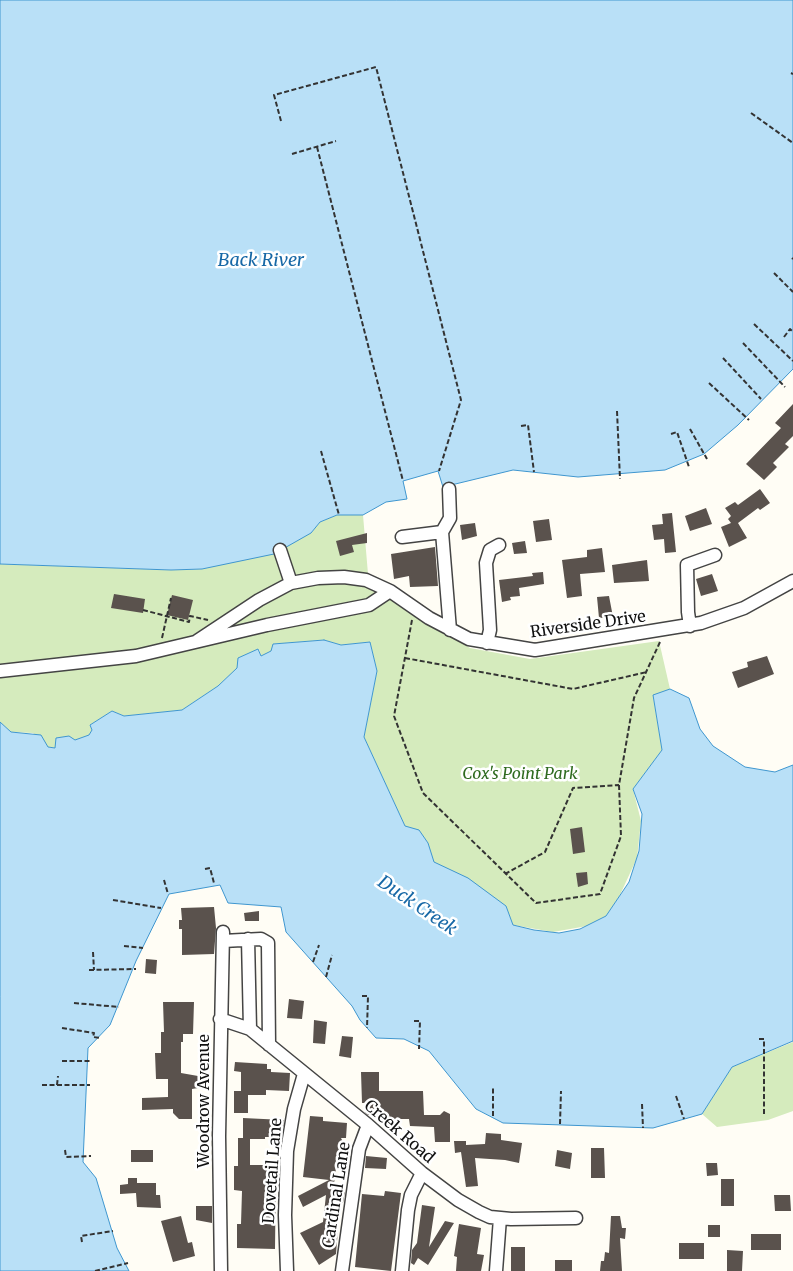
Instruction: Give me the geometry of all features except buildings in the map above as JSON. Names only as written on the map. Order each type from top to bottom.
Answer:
[{"type":"street","points":[[449,489],[450,518],[442,532],[450,630]]},
{"type":"street","points":[[402,537],[442,532]]},
{"type":"street","points":[[487,643],[490,630],[486,563],[490,550],[498,545]]},
{"type":"street","points":[[197,641],[259,600],[291,583],[280,550]]},
{"type":"street","points":[[690,626],[687,565],[715,555]]},
{"type":"street","name":"Riverside Drive","points":[[291,583],[344,577],[366,580],[390,591],[450,630],[469,639],[535,650],[690,626],[744,608],[793,581]]},
{"type":"street","points":[[0,671],[136,656],[197,641],[368,605],[390,591]]},
{"type":"street","name":"Woodrow Avenue","points":[[221,1271],[220,1019],[223,936],[248,939]]},
{"type":"street","points":[[250,1030],[248,939],[265,940],[268,943],[269,1045]]},
{"type":"street","name":"Creek Road","points":[[220,1019],[250,1030],[368,1126],[422,1173],[458,1200],[490,1217],[576,1218]]},
{"type":"street","name":"Dovetail Lane","points":[[287,1271],[285,1215],[287,1151],[294,1109],[304,1074]]},
{"type":"street","name":"Cardinal Lane","points":[[342,1271],[359,1148],[368,1126]]},
{"type":"street","points":[[402,1271],[411,1195],[422,1173]]},
{"type":"street","points":[[496,1271],[500,1218]]},
{"type":"path","points":[[281,121],[274,94],[376,67],[461,400],[439,471]]},
{"type":"path","points":[[751,113],[793,143]]},
{"type":"path","points":[[292,154],[336,141]]},
{"type":"path","points":[[317,147],[403,481]]},
{"type":"path","points":[[774,273],[793,292]]},
{"type":"path","points":[[754,324],[793,361]]},
{"type":"path","points":[[784,337],[790,329],[793,332]]},
{"type":"path","points":[[743,343],[785,387]]},
{"type":"path","points":[[723,358],[761,399]]},
{"type":"path","points":[[709,383],[749,420]]},
{"type":"path","points":[[617,411],[620,479]]},
{"type":"path","points":[[521,426],[528,425],[534,472]]},
{"type":"path","points":[[690,429],[706,459]]},
{"type":"path","points":[[671,434],[677,432],[689,467]]},
{"type":"path","points":[[321,451],[339,515]]},
{"type":"path","points":[[160,650],[171,598]]},
{"type":"path","points":[[414,608],[394,716],[423,793],[536,903],[600,894],[621,836],[619,785],[634,698],[665,631]]},
{"type":"path","points":[[143,610],[189,622],[190,616],[222,625]]},
{"type":"path","points":[[405,658],[573,689],[646,672]]},
{"type":"path","points":[[505,874],[545,852],[573,788],[619,785]]},
{"type":"path","points":[[205,869],[215,867]]},
{"type":"path","points":[[210,868],[214,883]]},
{"type":"path","points":[[212,875],[216,874]]},
{"type":"path","points":[[164,880],[168,894]]},
{"type":"path","points":[[113,900],[161,908]]},
{"type":"path","points":[[313,962],[319,945]]},
{"type":"path","points":[[124,946],[143,948]]},
{"type":"path","points":[[93,952],[94,970]]},
{"type":"path","points":[[326,977],[332,955]]},
{"type":"path","points":[[89,970],[136,969]]},
{"type":"path","points":[[362,996],[368,996],[367,1028]]},
{"type":"path","points":[[74,1003],[119,1007]]},
{"type":"path","points":[[414,1021],[420,1021],[419,1049]]},
{"type":"path","points":[[62,1028],[94,1033],[93,1037],[101,1038]]},
{"type":"path","points":[[758,1039],[764,1039],[764,1115]]},
{"type":"path","points":[[62,1061],[92,1061]]},
{"type":"path","points":[[57,1085],[58,1076]]},
{"type":"path","points":[[42,1085],[90,1085]]},
{"type":"path","points":[[493,1086],[493,1116]]},
{"type":"path","points":[[560,1124],[561,1092]]},
{"type":"path","points":[[676,1096],[684,1119]]},
{"type":"path","points":[[642,1104],[643,1128]]},
{"type":"path","points":[[65,1150],[66,1157],[91,1156]]},
{"type":"path","points":[[82,1242],[81,1236],[112,1231]]},
{"type":"path","points":[[95,1271],[128,1262]]},
{"type":"green space","name":"Cox's Point Park","points":[[337,515],[363,515],[368,574],[380,580],[404,606],[470,648],[530,659],[659,641],[670,689],[653,696],[662,750],[633,789],[641,821],[637,858],[619,897],[606,916],[587,926],[553,932],[513,925],[506,906],[433,862],[428,843],[419,831],[405,826],[364,737],[377,671],[370,642],[341,645],[324,640],[273,644],[272,651],[261,656],[259,649],[239,658],[238,668],[218,686],[182,710],[124,716],[112,711],[90,725],[92,730],[89,735],[55,748],[48,747],[33,733],[11,732],[0,722],[0,564],[172,570],[202,569],[311,533],[320,522]]},
{"type":"green space","points":[[793,1042],[793,1111],[768,1120],[717,1127],[702,1114],[732,1067]]},
{"type":"water","name":"Back River","points":[[0,0],[793,0],[793,369],[738,425],[704,454],[665,470],[578,477],[513,470],[443,487],[438,471],[403,481],[407,499],[386,502],[363,515],[337,515],[320,522],[311,533],[274,554],[202,569],[171,570],[0,564]]},
{"type":"water","name":"Duck Creek","points":[[324,640],[341,645],[370,642],[377,671],[364,737],[405,826],[419,830],[428,843],[434,862],[468,878],[506,906],[513,925],[559,933],[580,929],[606,916],[629,882],[639,851],[642,814],[633,789],[662,750],[653,695],[670,689],[689,698],[700,729],[713,746],[745,767],[775,772],[793,765],[793,1041],[732,1067],[702,1114],[653,1128],[503,1123],[476,1109],[429,1051],[404,1039],[376,1038],[360,1020],[352,1006],[286,932],[281,907],[228,903],[220,885],[169,894],[136,961],[110,1025],[88,1048],[83,1162],[96,1178],[117,1248],[129,1271],[0,1271],[0,722],[11,732],[41,735],[48,747],[55,748],[56,738],[69,736],[75,740],[89,735],[92,730],[90,725],[112,711],[124,716],[182,710],[218,686],[237,668],[238,658],[258,649],[261,656],[271,651],[273,644]]}]
